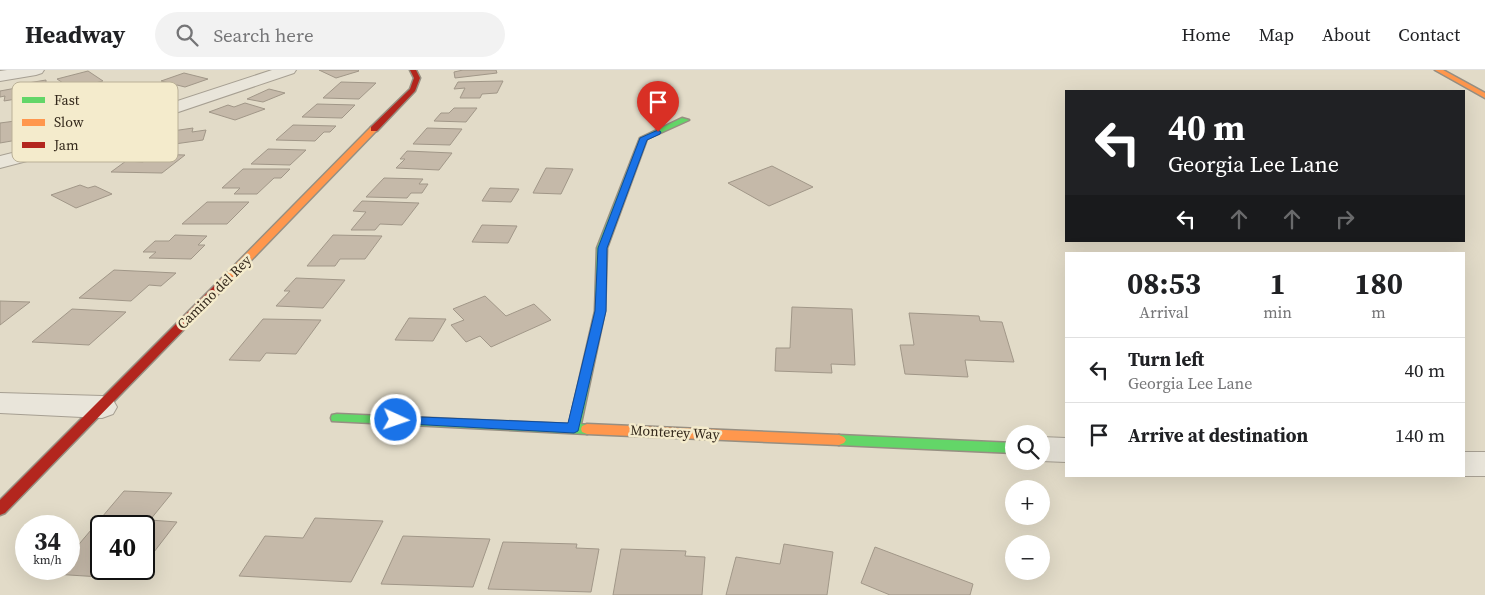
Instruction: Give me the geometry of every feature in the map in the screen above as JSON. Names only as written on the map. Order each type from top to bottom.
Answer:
[{"type":"street","points":[[0,76],[36,70]]},
{"type":"street","points":[[178,107],[288,70]]},
{"type":"street","name":"Camino del Rey","points":[[0,509],[413,90],[417,78],[412,70]]},
{"type":"street","points":[[1438,70],[1485,96]]},
{"type":"street","points":[[574,428],[600,311],[602,248],[644,138],[685,120]]},
{"type":"street","points":[[48,162],[49,171]]},
{"type":"street","points":[[0,403],[102,406]]},
{"type":"street","name":"Monterey Way","points":[[337,418],[1005,448]]},
{"type":"street","points":[[1050,449],[1065,450]]},
{"type":"street","points":[[1465,464],[1485,464]]},
{"type":"building","points":[[319,70],[358,70],[359,71],[336,78]]},
{"type":"building","points":[[463,70],[496,70],[497,73],[455,78],[454,72]]},
{"type":"building","points":[[88,71],[103,81],[62,82],[57,79]]},
{"type":"building","points":[[184,73],[208,79],[185,87],[178,85],[178,82],[161,81]]},
{"type":"building","points":[[503,81],[497,93],[482,94],[480,98],[460,98],[465,88],[454,89],[458,82]]},
{"type":"building","points":[[341,82],[376,83],[359,99],[323,98]]},
{"type":"building","points":[[12,89],[12,100],[4,101],[5,96],[0,97],[0,91]]},
{"type":"building","points":[[269,89],[285,93],[263,102],[247,99]]},
{"type":"building","points":[[245,103],[265,109],[235,120],[209,112],[228,105],[234,107]]},
{"type":"building","points":[[317,104],[355,105],[342,118],[302,117]]},
{"type":"building","points":[[454,108],[477,108],[466,122],[434,121],[441,113],[449,113]]},
{"type":"building","points":[[12,121],[12,141],[0,143],[0,123]]},
{"type":"building","points":[[293,125],[336,126],[330,132],[324,132],[315,141],[276,140]]},
{"type":"building","points":[[193,128],[192,132],[206,130],[203,140],[178,144],[178,130]]},
{"type":"building","points":[[427,128],[462,129],[450,145],[413,144]]},
{"type":"building","points":[[268,149],[306,150],[290,165],[251,164]]},
{"type":"building","points":[[407,151],[452,153],[439,170],[396,168],[405,159],[400,159]]},
{"type":"building","points":[[178,155],[185,155],[178,160]]},
{"type":"building","points":[[125,162],[176,162],[162,173],[111,172]]},
{"type":"building","points":[[772,166],[813,187],[769,206],[728,183]]},
{"type":"building","points":[[546,168],[573,169],[561,194],[533,193]]},
{"type":"building","points":[[243,169],[290,169],[281,178],[274,178],[257,194],[234,194],[240,188],[222,188]]},
{"type":"building","points":[[384,178],[423,179],[419,184],[428,184],[422,193],[411,193],[407,198],[366,197]]},
{"type":"building","points":[[80,185],[88,188],[95,186],[112,194],[76,208],[51,195]]},
{"type":"building","points":[[490,188],[519,189],[511,202],[482,201]]},
{"type":"building","points":[[362,201],[419,203],[402,225],[380,224],[375,230],[351,230],[366,212],[353,211]]},
{"type":"building","points":[[207,202],[249,202],[227,224],[182,224]]},
{"type":"building","points":[[482,225],[517,226],[508,243],[472,242]]},
{"type":"building","points":[[175,235],[207,236],[198,245],[205,245],[191,259],[149,258],[156,252],[143,252],[155,241],[169,241]]},
{"type":"building","points":[[333,235],[382,236],[365,259],[340,259],[335,266],[307,266]]},
{"type":"building","points":[[114,270],[176,273],[161,286],[149,285],[131,301],[79,298]]},
{"type":"building","points":[[296,278],[345,280],[323,308],[276,306],[290,291],[284,291]]},
{"type":"building","points":[[485,296],[506,316],[534,304],[551,320],[491,347],[480,336],[466,342],[451,325],[464,320],[453,309]]},
{"type":"building","points":[[0,301],[30,302],[0,325]]},
{"type":"building","points":[[792,307],[852,309],[855,365],[831,364],[832,373],[775,371],[776,348],[790,348]]},
{"type":"building","points":[[72,309],[126,312],[89,345],[32,342]]},
{"type":"building","points":[[909,313],[979,316],[980,321],[1002,322],[1014,362],[965,360],[968,377],[905,374],[900,345],[914,345]]},
{"type":"building","points":[[409,318],[446,319],[433,341],[395,340]]},
{"type":"building","points":[[263,319],[321,320],[296,354],[266,353],[260,361],[229,360]]},
{"type":"building","points":[[124,491],[172,493],[154,515],[104,515]]},
{"type":"building","points":[[315,518],[383,521],[351,582],[239,576],[265,536],[303,538]]},
{"type":"building","points":[[155,520],[177,522],[155,551]]},
{"type":"building","points":[[90,531],[90,576],[80,576],[80,543]]},
{"type":"building","points":[[403,536],[490,539],[473,587],[381,584]]},
{"type":"building","points":[[503,542],[577,544],[576,548],[599,549],[591,592],[488,589]]},
{"type":"building","points":[[784,544],[833,552],[827,595],[726,595],[736,557],[780,564]]},
{"type":"building","points":[[875,547],[973,584],[970,595],[890,595],[861,583]]},
{"type":"building","points":[[621,549],[686,551],[685,556],[705,557],[702,595],[613,595]]},
{"type":"traffic: fast","points":[[574,428],[600,311],[602,248],[644,138],[685,120]]},
{"type":"traffic: fast","points":[[337,418],[587,429]]},
{"type":"traffic: fast","points":[[839,440],[1005,448]]},
{"type":"traffic: slow","points":[[1438,70],[1485,96]]},
{"type":"traffic: slow","points":[[228,278],[374,129]]},
{"type":"traffic: slow","points":[[587,429],[839,440]]},
{"type":"traffic: jam","points":[[374,129],[413,90],[417,78],[413,70]]},
{"type":"traffic: jam","points":[[0,509],[228,278]]},
{"type":"route","points":[[396,420],[574,428],[600,311],[602,248],[644,138],[658,132]]}]
